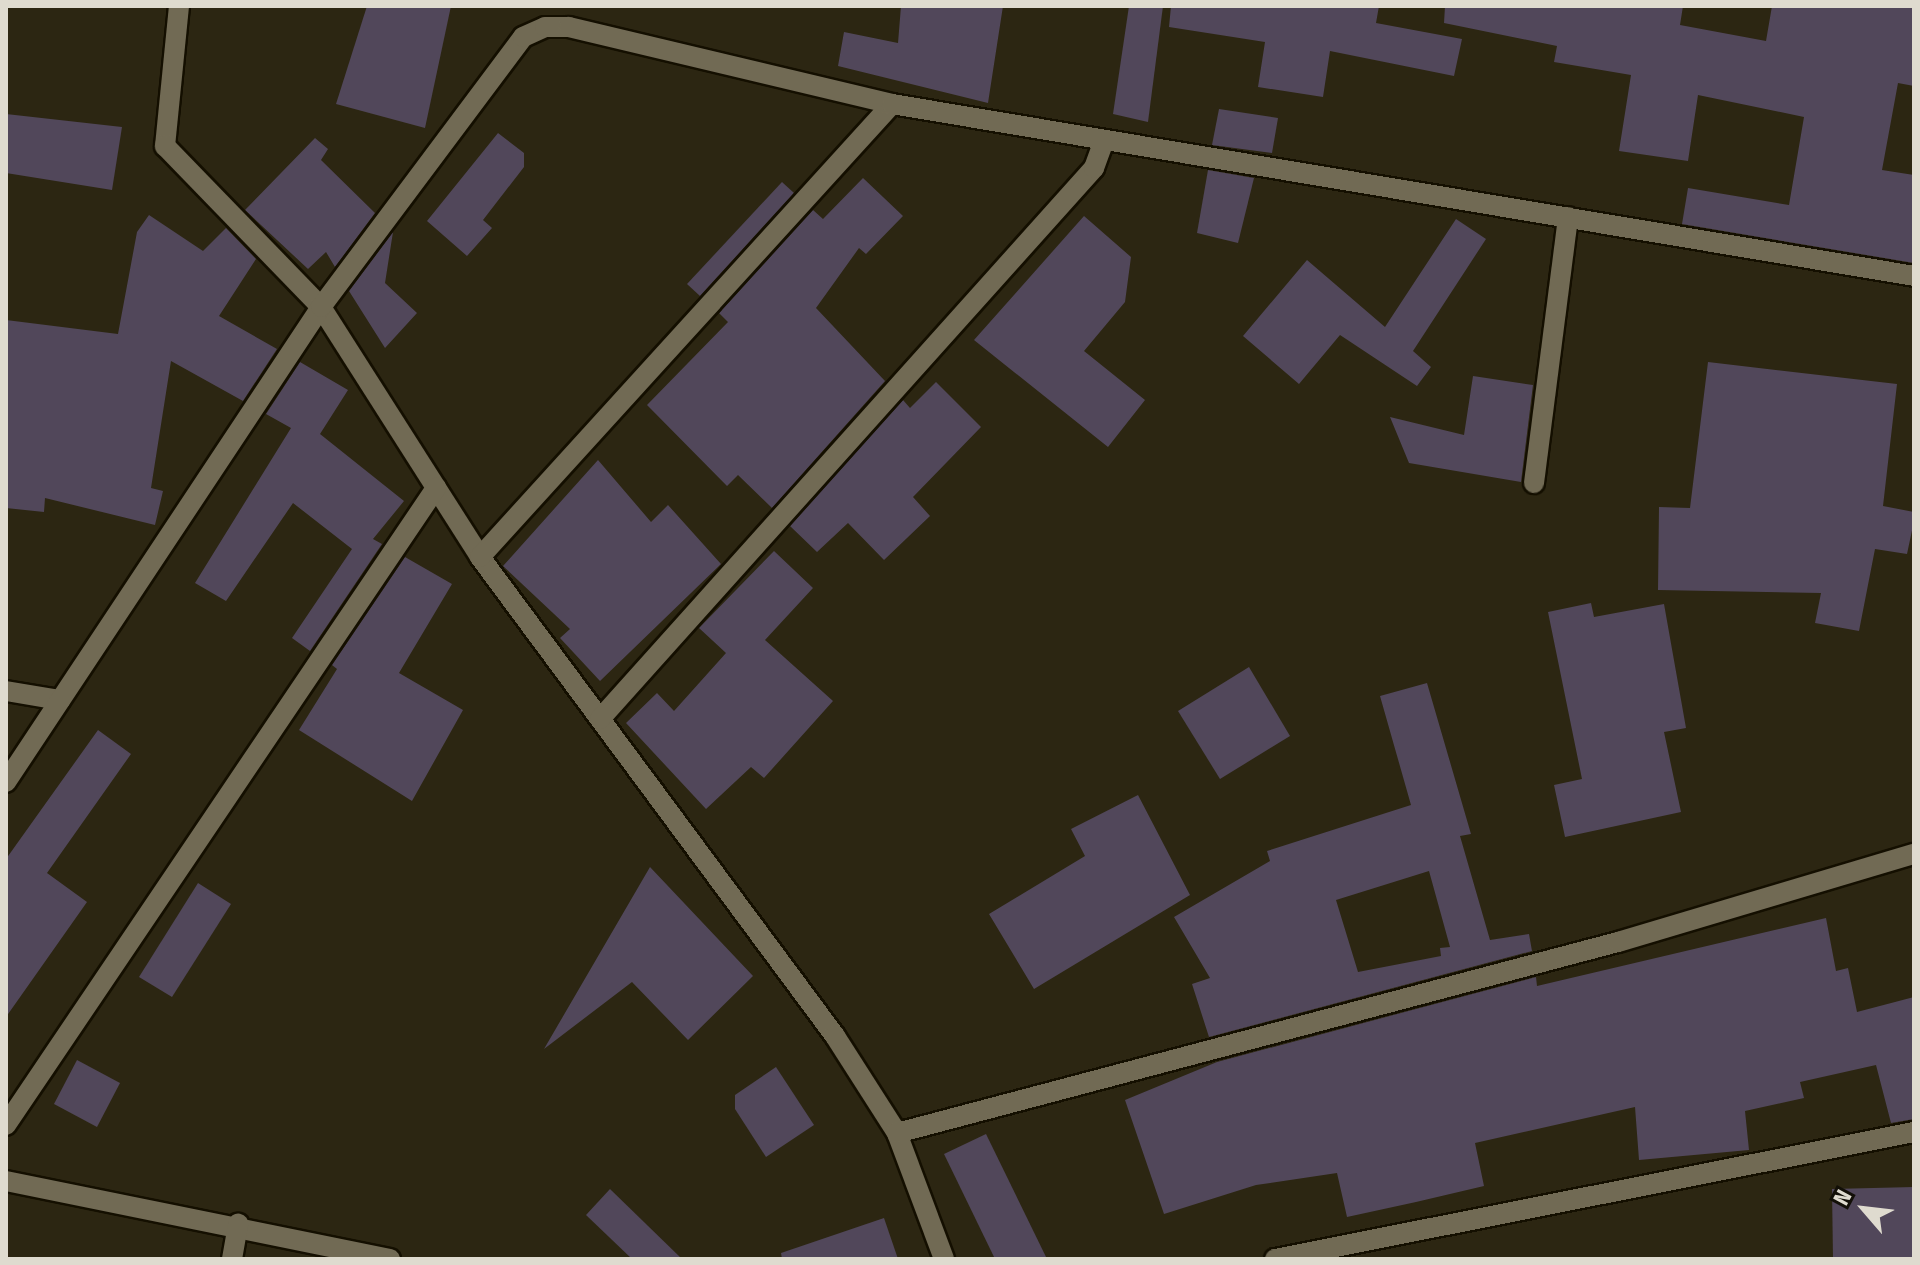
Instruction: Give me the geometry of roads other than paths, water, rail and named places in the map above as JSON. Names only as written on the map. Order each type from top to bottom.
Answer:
[{"type":"street","points":[[179,6],[165,146],[321,307],[480,557],[835,1036],[897,1133],[944,1259]]},
{"type":"street","points":[[6,782],[321,307],[523,37],[545,27],[569,27],[892,104],[1914,276]]},
{"type":"street","points":[[480,557],[892,104]]},
{"type":"street","points":[[600,719],[1094,168],[1104,141]]},
{"type":"street","points":[[1534,483],[1568,217]]},
{"type":"street","points":[[6,1125],[436,488]]},
{"type":"street","points":[[6,691],[60,700]]},
{"type":"street","points":[[897,1133],[1618,942],[1914,854]]},
{"type":"street","points":[[1275,1259],[1914,1132]]},
{"type":"street","points":[[6,1181],[238,1224],[390,1259]]},
{"type":"street","points":[[232,1259],[238,1224]]}]
